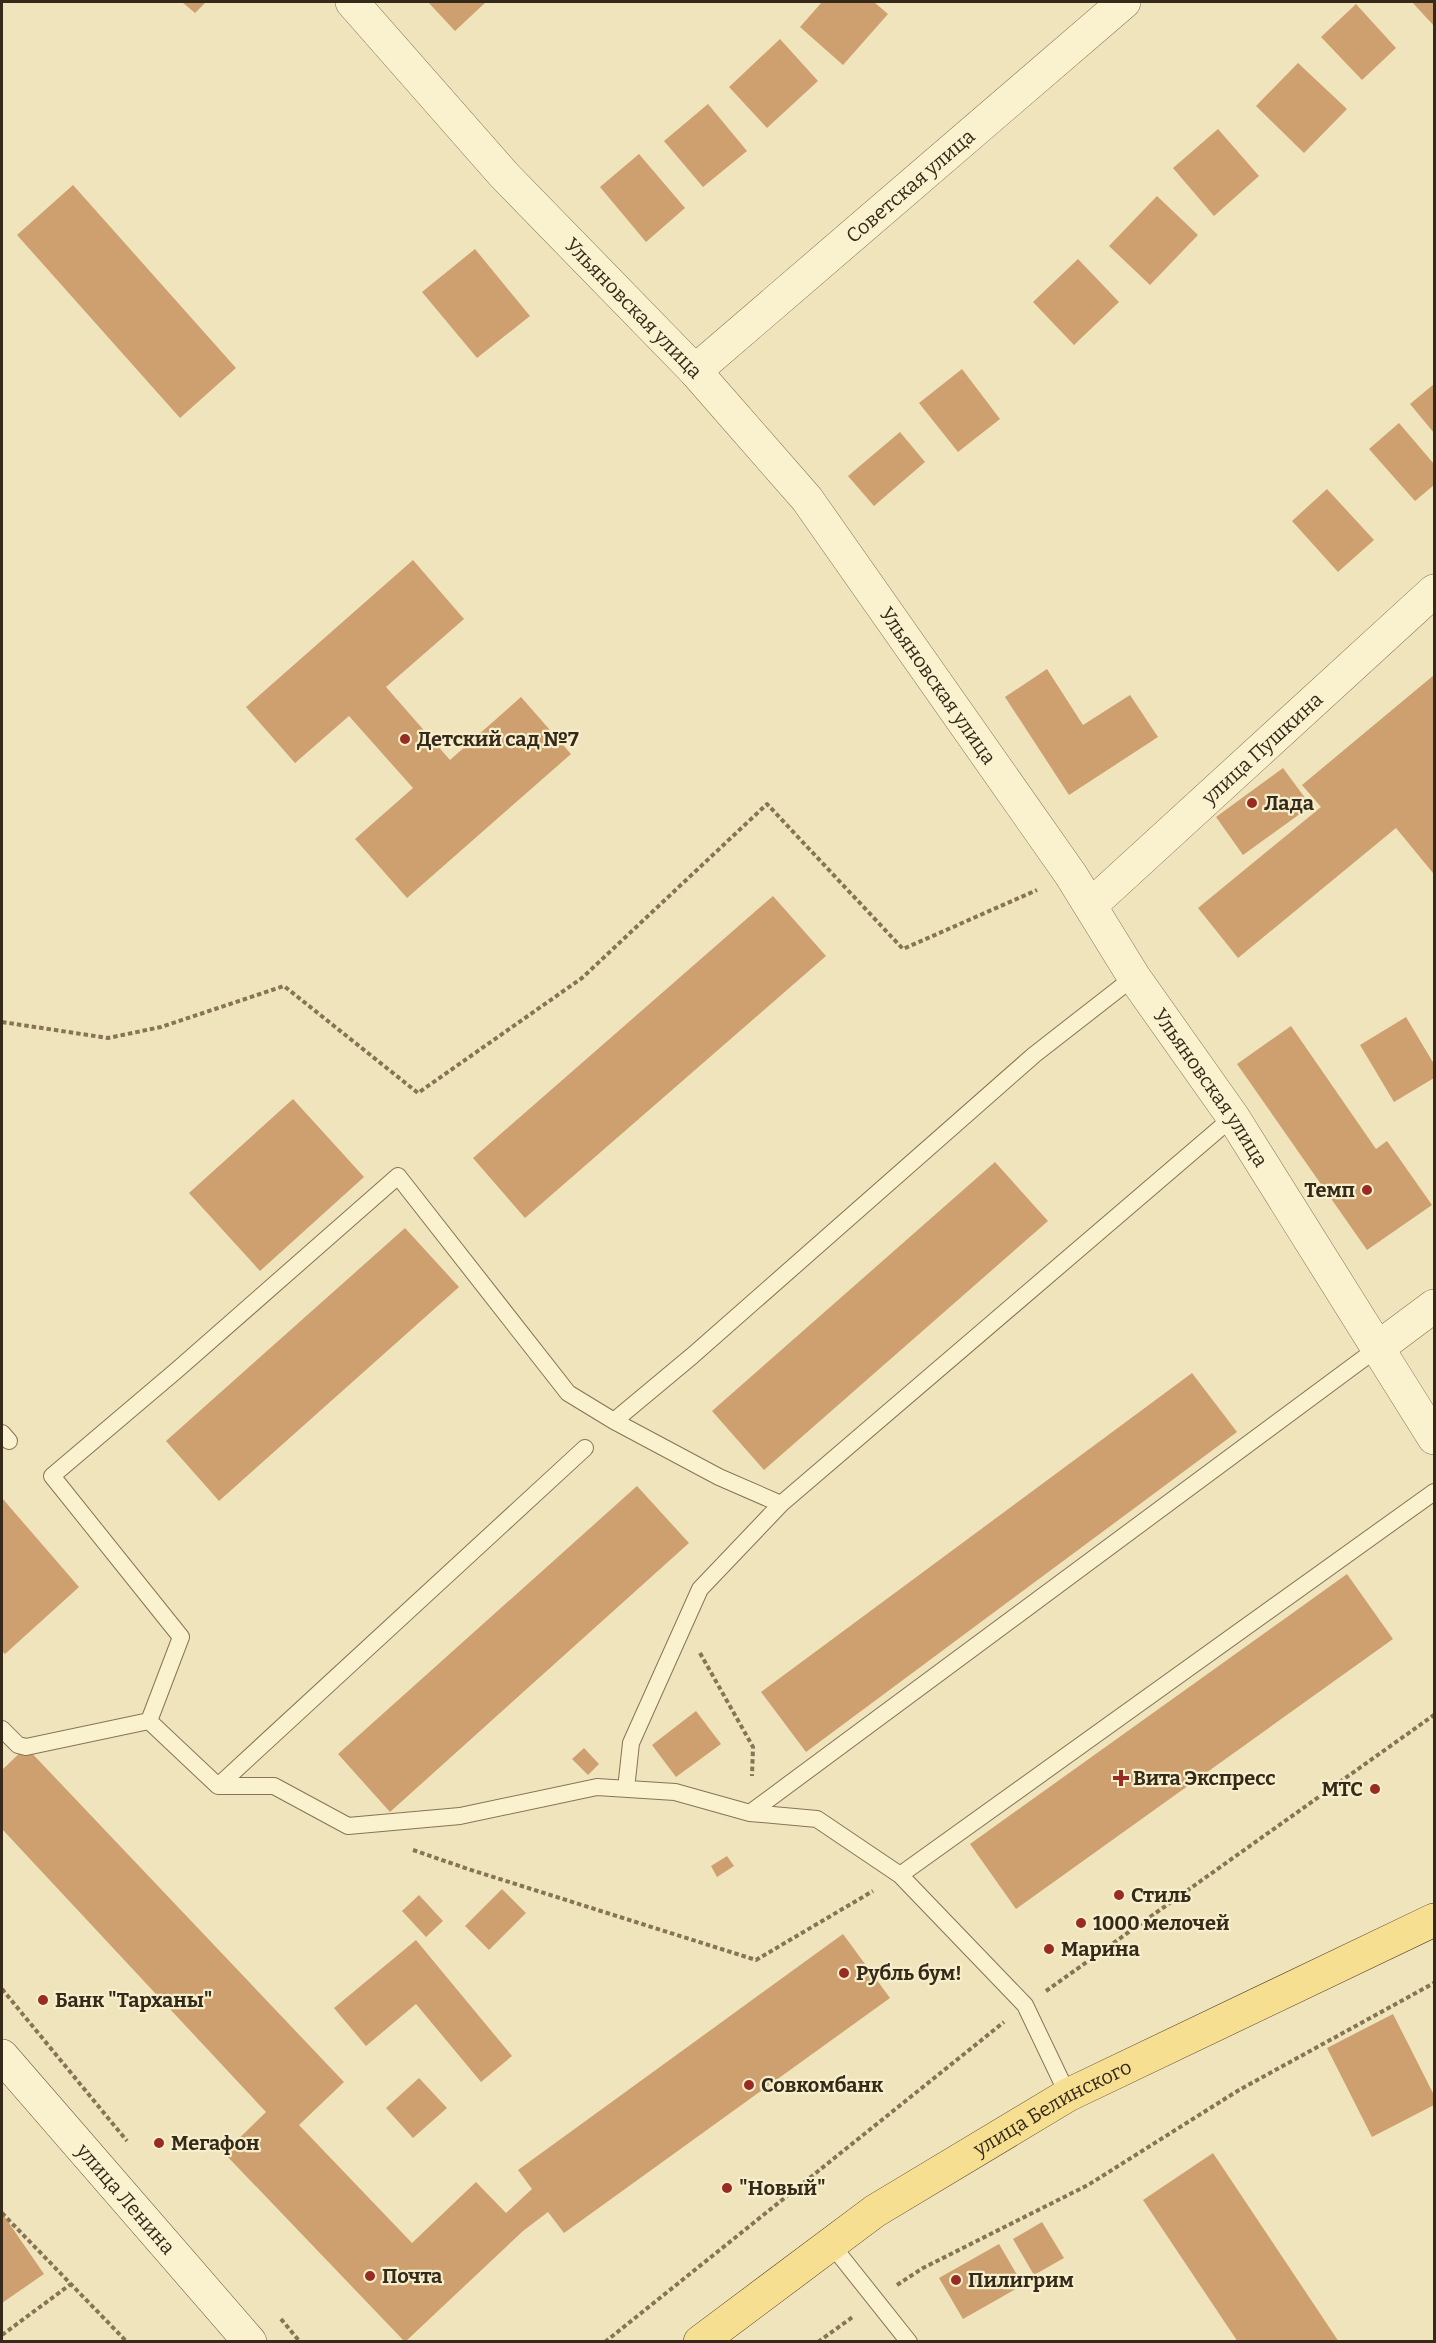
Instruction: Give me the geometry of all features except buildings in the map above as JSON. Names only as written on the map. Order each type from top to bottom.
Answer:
[{"type":"main road","name":"улица Белинского","points":[[700,2342],[875,2211],[1068,2095],[1434,1920]]},
{"type":"street","name":"Ульяновская улица","points":[[352,2],[504,175],[695,371],[807,499],[1071,875],[1134,977],[1233,1117],[1434,1438]]},
{"type":"street","name":"Советская улица","points":[[695,371],[1124,2]]},
{"type":"street","name":"улица Пушкина","points":[[1091,905],[1434,591]]},
{"type":"street","points":[[1379,1347],[1434,1306]]},
{"type":"street","name":"улица Ленина","points":[[2,2056],[250,2342]]},
{"type":"lane","points":[[614,1421],[692,1356],[1034,1055],[1134,977]]},
{"type":"lane","points":[[626,1789],[631,1743],[700,1589],[781,1504],[1233,1117]]},
{"type":"lane","points":[[149,1721],[181,1636],[52,1476],[398,1176],[568,1393],[614,1421],[719,1477],[781,1504]]},
{"type":"lane","points":[[750,1813],[1379,1347]]},
{"type":"lane","points":[[218,1786],[585,1448]]},
{"type":"lane","points":[[900,1875],[1434,1492]]},
{"type":"lane","points":[[2,1729],[18,1745],[26,1748],[149,1721]]},
{"type":"lane","points":[[149,1721],[218,1786],[274,1786],[348,1826],[460,1816],[597,1786],[675,1792],[750,1813],[817,1819],[900,1875],[1025,2005],[1068,2095]]},
{"type":"lane","points":[[831,2244],[909,2342]]},
{"type":"path","points":[[2,1022],[108,1038],[161,1027],[284,986],[418,1093],[582,978],[767,804],[903,949],[1071,875]]},
{"type":"path","points":[[684,1624],[753,1747],[750,1813]]},
{"type":"path","points":[[605,2342],[1025,2005],[1434,1715]]},
{"type":"path","points":[[403,1846],[468,1869],[756,1960],[900,1875]]},
{"type":"path","points":[[818,2342],[923,2268],[1088,2185],[1239,2090],[1434,1983]]},
{"type":"path","points":[[2,1989],[130,2145]]},
{"type":"path","points":[[2,2212],[127,2342]]},
{"type":"path","points":[[2,2335],[71,2284]]},
{"type":"path","points":[[277,2315],[300,2342]]},
{"type":"place","name":"Детский сад №7","points":[[405,739]]},
{"type":"place","name":"Лада","points":[[1252,803]]},
{"type":"place","name":"Темп","points":[[1367,1190]]},
{"type":"place","name":"Вита Экспресс","points":[[1121,1778]]},
{"type":"place","name":"МТС","points":[[1375,1789]]},
{"type":"place","name":"Стиль","points":[[1119,1895]]},
{"type":"place","name":"1000 мелочей","points":[[1081,1923]]},
{"type":"place","name":"Марина","points":[[1049,1949]]},
{"type":"place","name":"Рубль бум!","points":[[844,1973]]},
{"type":"place","name":"Банк \"Тарханы\"","points":[[43,2000]]},
{"type":"place","name":"Совкомбанк","points":[[749,2085]]},
{"type":"place","name":"Мегафон","points":[[159,2143]]},
{"type":"place","name":"\"Новый\"","points":[[727,2188]]},
{"type":"place","name":"Почта","points":[[370,2276]]},
{"type":"place","name":"Пилигрим","points":[[956,2280]]}]
